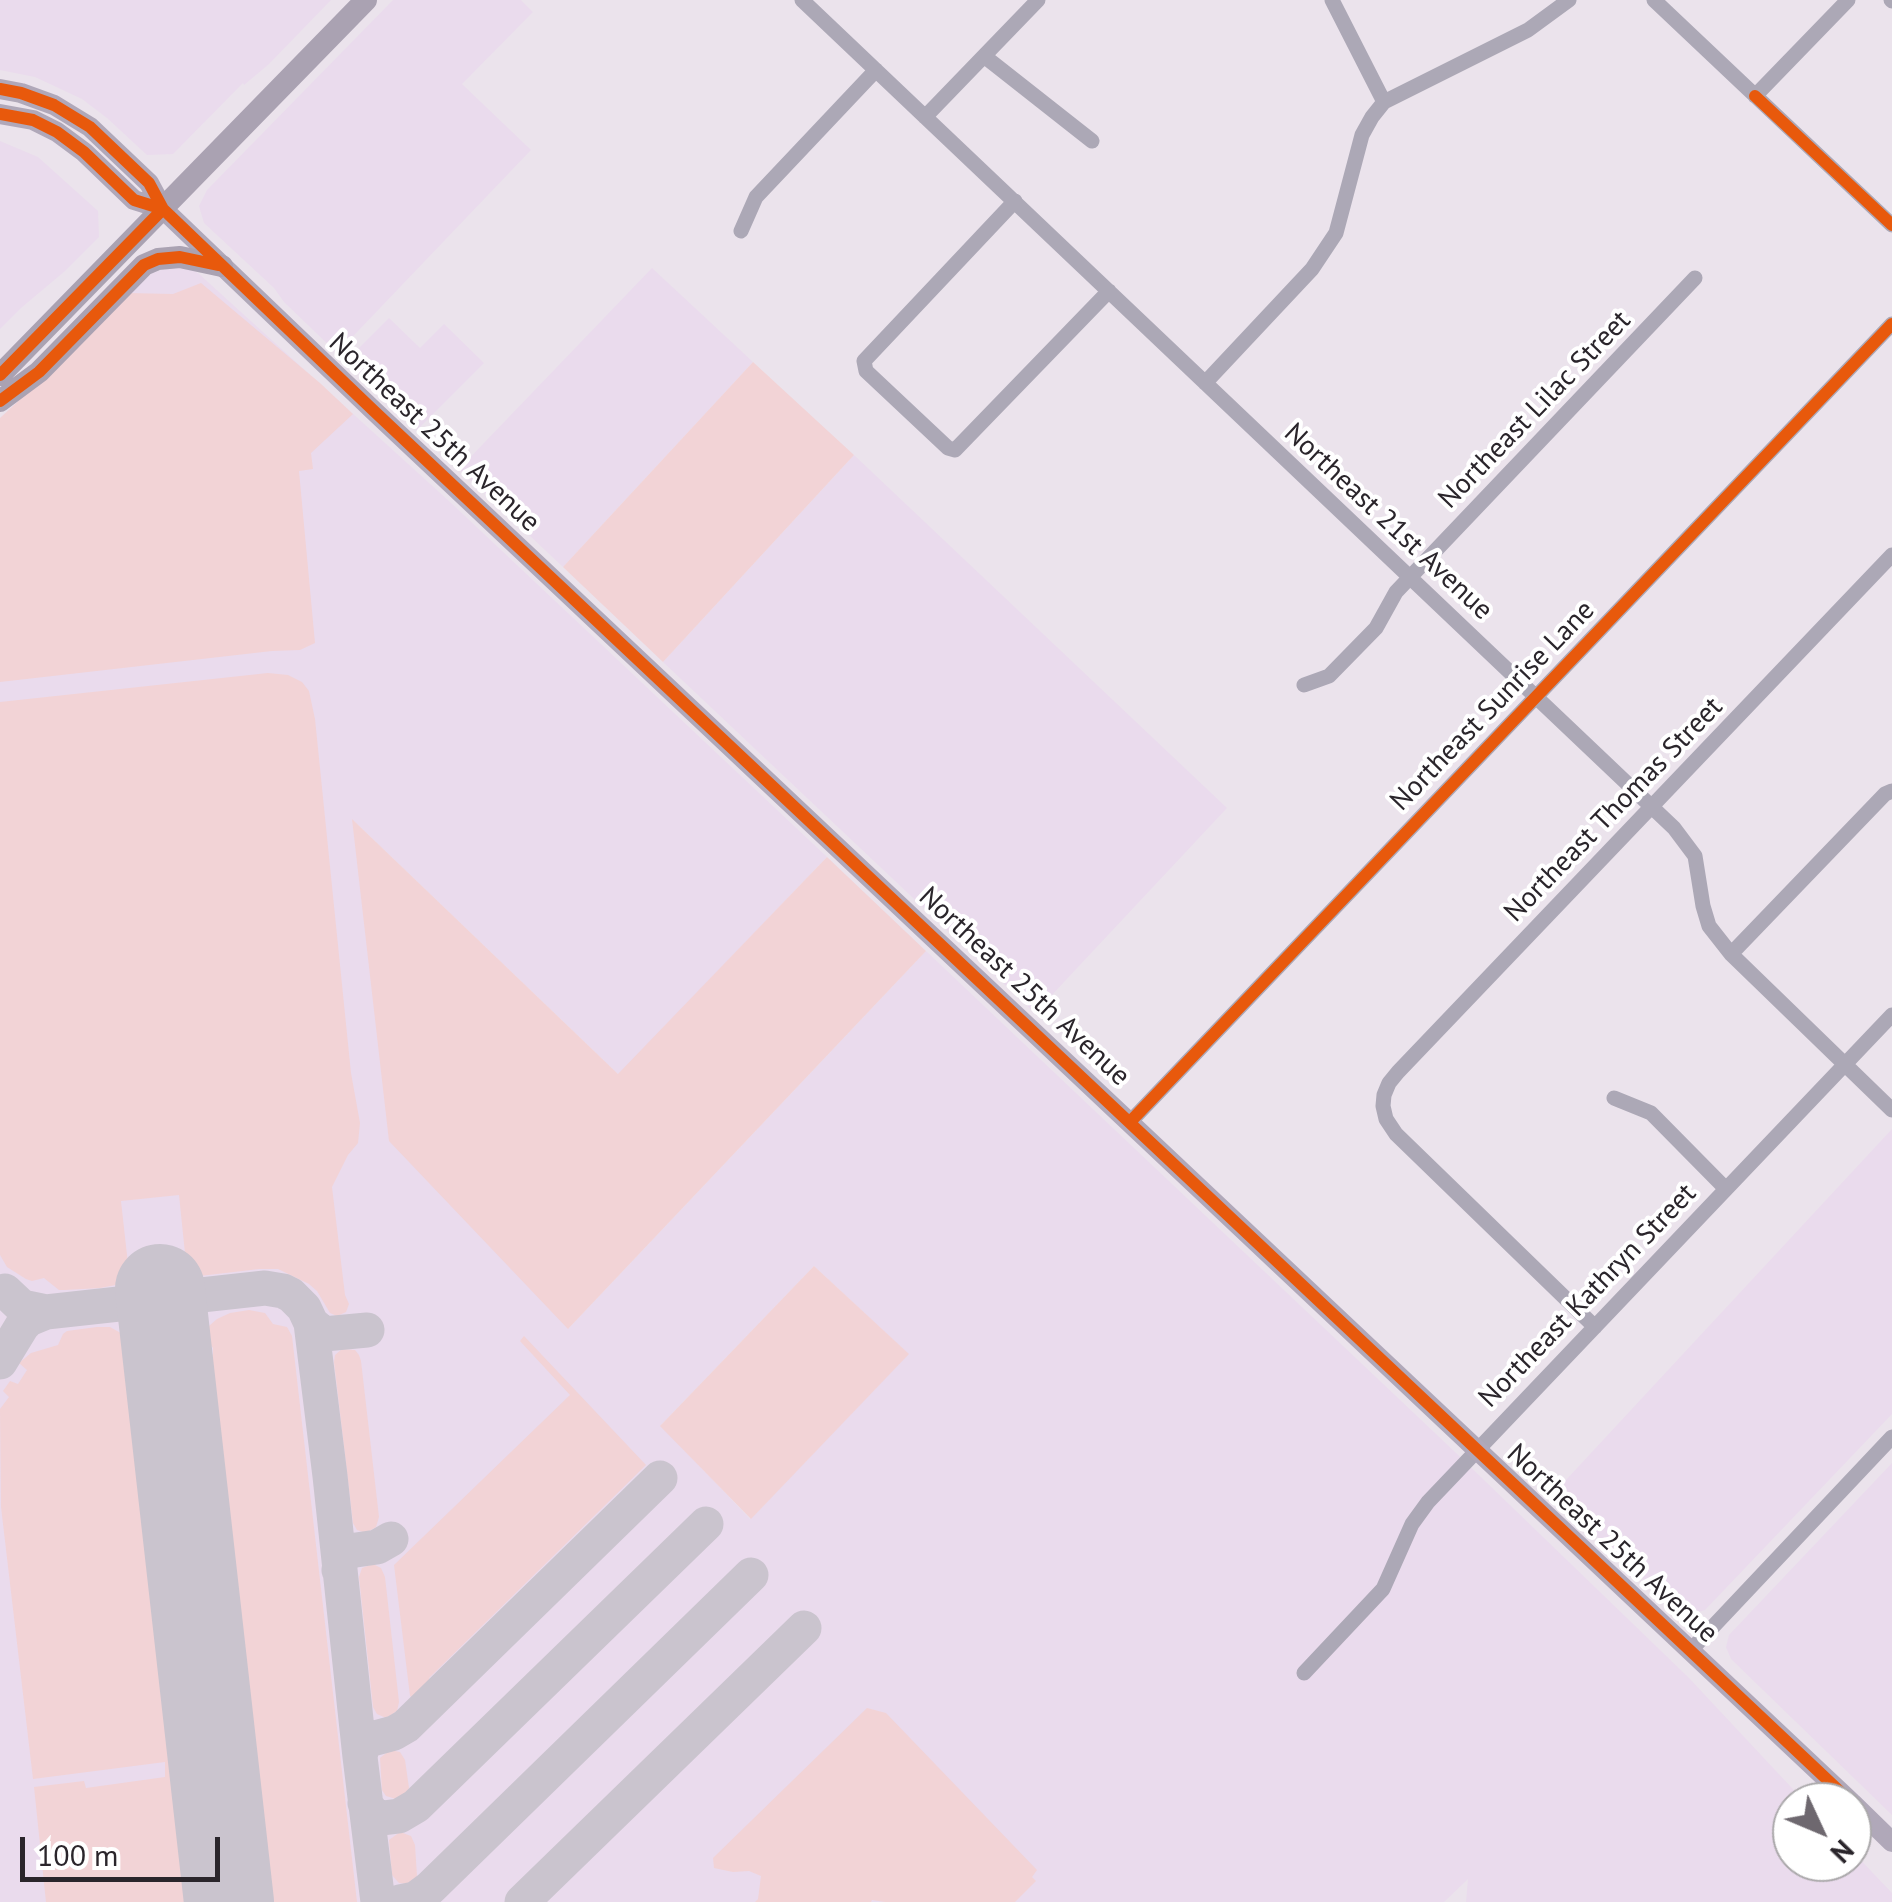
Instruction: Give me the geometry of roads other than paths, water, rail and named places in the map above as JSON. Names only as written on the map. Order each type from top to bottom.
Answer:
[{"type":"highway","points":[[0,375],[366,0]]},
{"type":"highway","points":[[0,401],[39,372],[144,266],[158,259],[180,257],[222,266]]},
{"type":"main road","name":"Northeast 25th Avenue","points":[[0,90],[54,104],[90,128],[149,183],[163,209],[222,266],[1829,1782]]},
{"type":"main road","name":"Northeast 25th Avenue","points":[[0,114],[33,120],[57,132],[134,200],[163,209]]},
{"type":"main road","name":"Northeast 25th Avenue","points":[[1872,1823],[1892,1842]]},
{"type":"street","name":"Northeast 21st Avenue","points":[[802,0],[1674,828],[1695,856],[1710,926],[1731,954],[1892,1110]]},
{"type":"street","points":[[925,117],[1038,0]]},
{"type":"street","points":[[1332,0],[1384,102]]},
{"type":"street","points":[[1205,383],[1312,269],[1336,232],[1362,135],[1384,102],[1528,30],[1569,0]]},
{"type":"street","points":[[1654,0],[1892,225]]},
{"type":"street","points":[[1755,96],[1848,0]]},
{"type":"street","points":[[984,56],[1092,142]]},
{"type":"street","points":[[741,231],[756,197],[876,70]]},
{"type":"street","points":[[1014,201],[864,361],[866,370],[948,448],[958,448],[1110,291]]},
{"type":"street","name":"Northeast Lilac Street","points":[[1304,685],[1328,676],[1376,628],[1396,592],[1695,278]]},
{"type":"street","name":"Northeast Sunrise Lane","points":[[1130,1122],[1892,324]]},
{"type":"street","name":"Northeast Thomas Street","points":[[1595,1326],[1396,1134],[1383,1106],[1389,1083],[1892,555]]},
{"type":"street","points":[[1731,954],[1892,790]]},
{"type":"street","name":"Northeast Kathryn Street","points":[[1304,1673],[1383,1590],[1412,1524],[1428,1502],[1892,1014]]},
{"type":"street","points":[[1614,1098],[1651,1114],[1726,1188]]},
{"type":"street","points":[[1690,1651],[1892,1437]]}]
